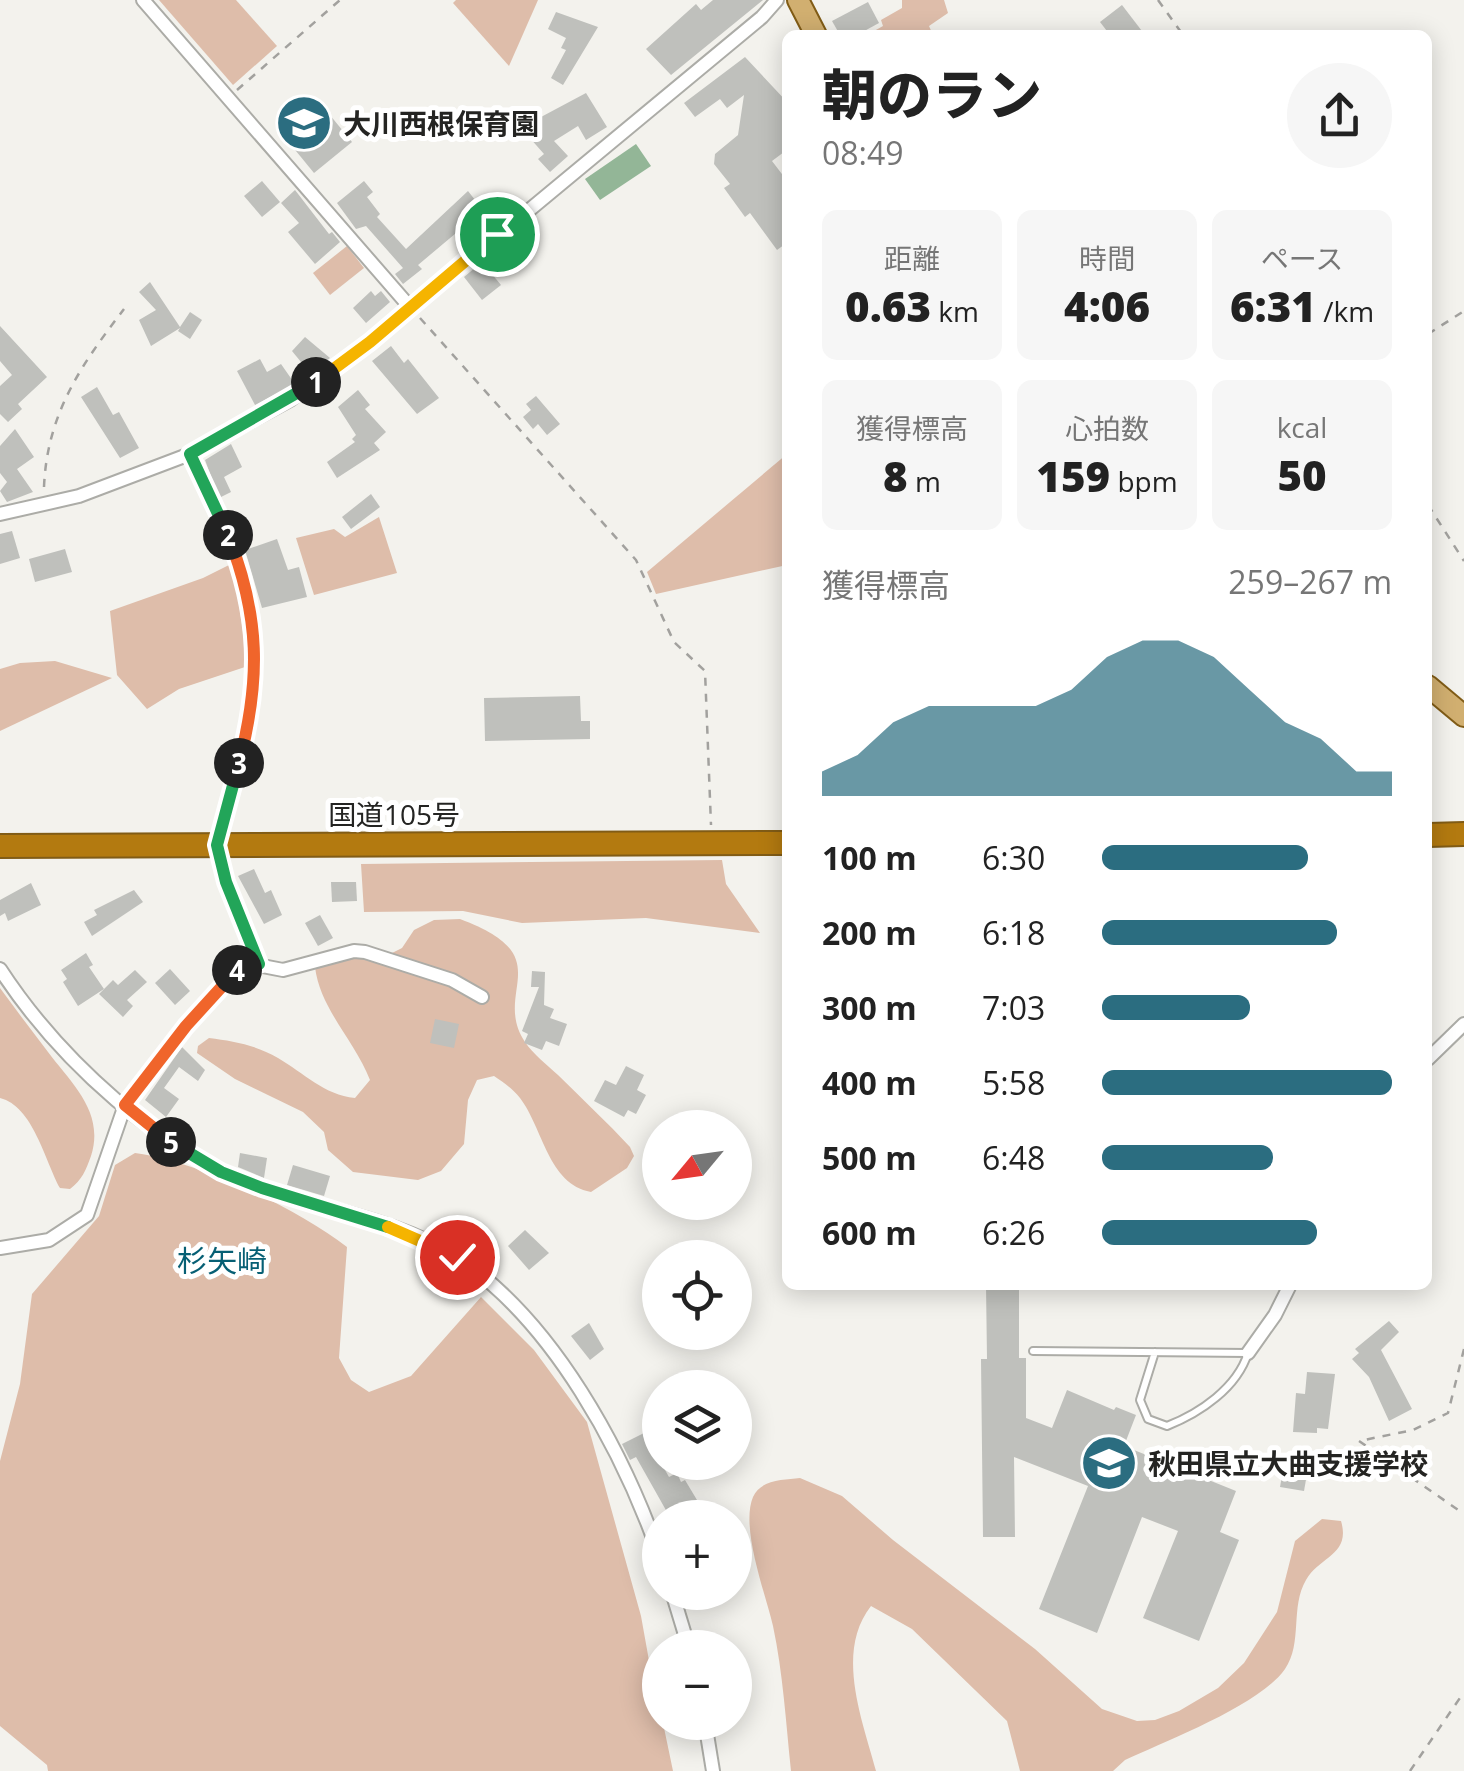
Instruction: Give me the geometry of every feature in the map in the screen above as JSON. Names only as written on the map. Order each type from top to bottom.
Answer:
[{"type":"highway","points":[[1432,835],[1464,834]]},
{"type":"highway","name":"国道105号","points":[[0,846],[782,843]]},
{"type":"main road","points":[[798,0],[813,30]]},
{"type":"main road","points":[[1432,689],[1464,716]]},
{"type":"street","points":[[143,0],[408,306]]},
{"type":"street","points":[[0,514],[79,496],[190,454],[290,400],[370,342],[408,306],[762,17],[777,0]]},
{"type":"street","points":[[217,845],[226,882],[259,964]]},
{"type":"street","points":[[0,1248],[49,1240],[87,1215],[125,1105],[186,1026],[238,969],[259,964],[283,970],[354,951],[364,952],[452,980],[482,997]]},
{"type":"street","points":[[0,968],[20,999],[62,1047],[165,1138],[221,1172],[394,1228],[457,1257],[509,1299],[558,1356],[628,1478],[642,1513]]},
{"type":"street","points":[[1432,1055],[1464,1024]]},
{"type":"street","points":[[1248,1354],[1276,1315],[1288,1290]]},
{"type":"street","points":[[708,1740],[712,1771]]},
{"type":"lane","points":[[190,454],[238,561],[256,640],[254,706],[217,845]]},
{"type":"lane","points":[[1033,1350],[1155,1352],[1248,1354],[1242,1371],[1232,1382],[1190,1417],[1167,1426],[1148,1419],[1140,1400],[1155,1352]]},
{"type":"path","points":[[229,97],[340,0]]},
{"type":"path","points":[[1158,0],[1179,30]]},
{"type":"path","points":[[408,306],[636,560],[674,642],[705,671],[711,843]]},
{"type":"path","points":[[43,504],[45,468],[71,382],[124,309]]},
{"type":"path","points":[[1432,331],[1464,311]]},
{"type":"path","points":[[1432,511],[1464,561]]},
{"type":"path","points":[[1464,1349],[1448,1412],[1413,1430],[1358,1441],[1464,1514]]},
{"type":"path","points":[[1410,1771],[1464,1692]]},
{"type":"shaded area","points":[[159,0],[236,0],[277,46],[233,85]]},
{"type":"shaded area","points":[[538,0],[509,66],[453,3]]},
{"type":"shaded area","points":[[902,0],[944,0],[948,13],[929,26],[931,30],[876,30],[883,26],[881,20],[902,8]]},
{"type":"shaded area","points":[[636,144],[651,166],[600,200],[585,179]]},
{"type":"shaded area","points":[[347,246],[364,268],[330,295],[313,273]]},
{"type":"shaded area","points":[[782,458],[782,566],[656,594],[647,572]]},
{"type":"shaded area","points":[[379,517],[397,573],[314,595],[296,538],[334,529],[345,537]]},
{"type":"shaded area","points":[[233,563],[248,666],[179,689],[147,709],[117,675],[110,611],[203,578]]},
{"type":"shaded area","points":[[55,661],[112,678],[0,731],[0,669],[20,663]]},
{"type":"shaded area","points":[[722,860],[726,884],[760,933],[646,918],[522,923],[463,911],[364,912],[361,864]]},
{"type":"shaded area","points":[[460,919],[491,933],[508,947],[516,961],[515,1007],[525,1042],[630,1147],[634,1156],[627,1168],[591,1192],[565,1178],[520,1098],[494,1076],[477,1080],[468,1100],[464,1144],[441,1171],[418,1180],[353,1172],[328,1150],[324,1132],[303,1112],[235,1079],[197,1053],[198,1046],[209,1038],[244,1044],[278,1058],[324,1088],[355,1098],[370,1080],[324,997],[315,967],[320,958],[390,954],[402,948],[414,930],[434,920]]},
{"type":"shaded area","points":[[0,988],[76,1087],[90,1112],[94,1126],[91,1156],[70,1189],[60,1188],[30,1123],[11,1103],[0,1098]]},
{"type":"shaded area","points":[[135,1153],[188,1166],[274,1202],[347,1247],[339,1358],[351,1380],[369,1392],[411,1376],[481,1297],[534,1350],[587,1422],[644,1630],[642,1740],[667,1740],[673,1771],[48,1771],[47,1765],[0,1726],[0,1461],[20,1384],[32,1294],[99,1216],[115,1165]]},
{"type":"shaded area","points":[[800,1478],[842,1496],[1035,1649],[1102,1709],[1137,1721],[1155,1720],[1179,1711],[1218,1688],[1244,1663],[1277,1612],[1295,1541],[1322,1519],[1341,1521],[1343,1532],[1338,1548],[1306,1580],[1298,1602],[1294,1648],[1285,1669],[1273,1682],[1234,1709],[1125,1760],[1113,1771],[1020,1771],[1007,1721],[912,1629],[871,1606],[860,1624],[853,1665],[859,1708],[876,1771],[791,1771],[773,1626],[752,1543],[753,1497],[761,1487]]},
{"type":"building","points":[[713,0],[763,0],[671,75],[646,49],[696,4],[701,10]]},
{"type":"building","points":[[868,2],[879,23],[866,30],[837,30],[832,21]]},
{"type":"building","points":[[1122,5],[1141,30],[1106,30],[1100,22]]},
{"type":"building","points":[[556,12],[598,27],[563,85],[551,78],[566,50],[561,48],[566,38],[548,29]]},
{"type":"building","points":[[745,57],[782,97],[782,154],[772,161],[782,174],[782,246],[777,250],[750,213],[745,217],[724,188],[730,184],[714,164],[715,154],[738,135],[744,95],[727,108],[720,99],[695,117],[684,103]]},
{"type":"building","points":[[586,93],[607,127],[586,140],[578,126],[554,141],[568,156],[550,172],[538,159],[544,154],[529,137],[534,133],[530,129],[541,117]]},
{"type":"building","points":[[325,109],[352,142],[314,173],[287,140]]},
{"type":"building","points":[[262,181],[280,202],[262,217],[244,196]]},
{"type":"building","points":[[364,181],[373,192],[367,197],[380,214],[377,217],[406,249],[468,191],[486,214],[470,226],[468,223],[418,265],[422,269],[403,284],[395,274],[403,268],[366,226],[356,229],[337,203]]},
{"type":"building","points":[[295,190],[329,234],[332,232],[340,242],[315,264],[288,232],[299,223],[281,203]]},
{"type":"building","points":[[482,262],[501,285],[482,300],[464,277]]},
{"type":"building","points":[[150,282],[180,327],[190,312],[202,320],[190,339],[178,331],[180,328],[151,346],[139,320],[156,310],[139,292]]},
{"type":"building","points":[[371,291],[375,296],[381,291],[390,302],[366,323],[353,308]]},
{"type":"building","points":[[0,326],[47,377],[18,404],[22,409],[8,422],[0,414],[0,386],[12,375],[0,361]]},
{"type":"building","points":[[305,337],[330,358],[310,373],[292,351]]},
{"type":"building","points":[[391,346],[404,363],[408,359],[439,398],[417,414],[372,361]]},
{"type":"building","points":[[260,359],[267,372],[281,364],[295,384],[255,405],[237,371]]},
{"type":"building","points":[[97,387],[113,415],[119,412],[139,448],[120,458],[81,397]]},
{"type":"building","points":[[358,390],[370,405],[365,409],[386,432],[374,443],[380,450],[337,478],[327,462],[355,442],[352,439],[356,435],[338,407]]},
{"type":"building","points":[[536,396],[560,424],[547,435],[538,424],[533,429],[523,417],[531,410],[526,404]]},
{"type":"building","points":[[15,429],[34,457],[17,469],[33,492],[7,502],[0,491],[7,482],[0,473],[0,446]]},
{"type":"building","points":[[231,444],[242,467],[224,477],[231,492],[219,498],[205,460]]},
{"type":"building","points":[[371,494],[380,507],[351,529],[342,517]]},
{"type":"building","points":[[12,531],[20,558],[0,564],[0,534]]},
{"type":"building","points":[[277,539],[288,570],[299,567],[307,597],[262,608],[245,550]]},
{"type":"building","points":[[65,549],[72,572],[35,582],[29,559]]},
{"type":"building","points":[[580,696],[581,721],[590,721],[590,739],[485,741],[484,698]]},
{"type":"building","points":[[254,869],[265,893],[271,890],[282,915],[264,924],[238,876]]},
{"type":"building","points":[[331,882],[356,882],[357,901],[332,902]]},
{"type":"building","points":[[31,883],[41,905],[8,921],[5,913],[0,916],[0,900]]},
{"type":"building","points":[[134,890],[143,902],[92,936],[84,922],[97,915],[94,910]]},
{"type":"building","points":[[320,915],[333,938],[318,946],[305,923]]},
{"type":"building","points":[[86,953],[93,965],[89,967],[104,989],[78,1006],[63,982],[67,979],[61,970]]},
{"type":"building","points":[[170,969],[190,991],[175,1005],[155,983]]},
{"type":"building","points":[[135,970],[147,982],[127,1000],[133,1006],[123,1017],[99,994],[113,980],[118,985]]},
{"type":"building","points":[[532,971],[545,972],[544,1005],[554,1009],[550,1018],[567,1024],[559,1046],[546,1041],[542,1050],[524,1043],[528,1034],[522,1031],[539,987],[531,987]]},
{"type":"building","points":[[435,1019],[459,1024],[454,1048],[430,1043]]},
{"type":"building","points":[[182,1047],[205,1070],[198,1081],[179,1067],[164,1088],[179,1099],[166,1117],[145,1100]]},
{"type":"building","points":[[626,1066],[644,1075],[637,1090],[646,1095],[636,1114],[628,1110],[624,1117],[594,1101],[605,1080],[616,1085]]},
{"type":"building","points":[[240,1153],[267,1158],[264,1178],[238,1167]]},
{"type":"building","points":[[293,1165],[330,1176],[324,1196],[287,1185]]},
{"type":"building","points":[[525,1230],[549,1253],[529,1270],[508,1246]]},
{"type":"building","points":[[986,1290],[1019,1290],[1019,1358],[1026,1358],[1026,1418],[1052,1428],[1067,1390],[1114,1410],[1116,1407],[1136,1415],[1124,1446],[1236,1491],[1220,1532],[1239,1540],[1199,1641],[1143,1618],[1178,1531],[1142,1517],[1097,1633],[1039,1609],[1088,1486],[1014,1457],[1015,1537],[983,1537],[981,1359],[987,1359]]},
{"type":"building","points":[[1389,1321],[1399,1332],[1381,1350],[1412,1409],[1389,1421],[1369,1377],[1352,1359],[1359,1353],[1355,1349]]},
{"type":"building","points":[[589,1323],[604,1349],[590,1360],[571,1336]]},
{"type":"building","points":[[1307,1372],[1335,1374],[1328,1429],[1317,1428],[1317,1433],[1293,1432],[1296,1393],[1305,1394]]},
{"type":"building","points":[[642,1434],[642,1468],[636,1457],[630,1460],[622,1444]]},
{"type":"building","points":[[1286,1453],[1310,1457],[1304,1491],[1280,1487]]},
{"type":"building","points":[[649,1480],[685,1480],[697,1500],[660,1500]]},
{"type":"place","name":"大川西根保育園","points":[[304,123]]},
{"type":"place","name":"秋田県立大曲支援学校","points":[[1109,1463]]},
{"type":"district","name":"杉矢崎","points":[[222,1260]]},
{"type":"route","points":[[457,1257],[394,1228],[221,1172],[165,1138],[125,1105],[186,1026],[238,969],[259,964],[226,882],[217,845],[254,706],[256,640],[238,561],[190,454],[290,400],[328,374],[497,234]]}]
